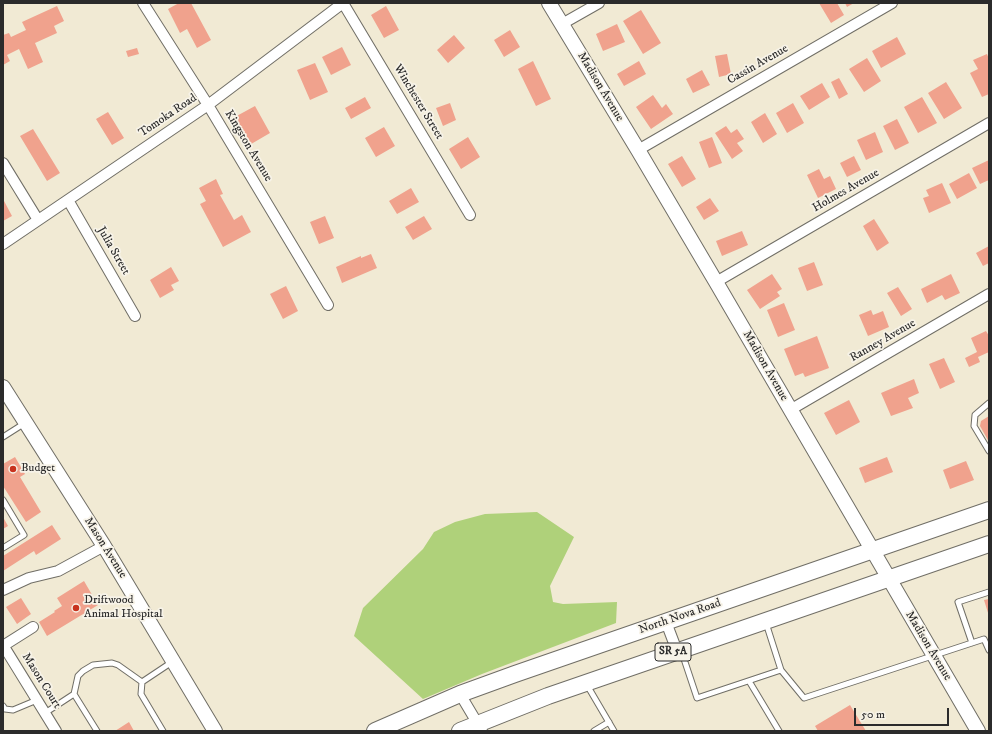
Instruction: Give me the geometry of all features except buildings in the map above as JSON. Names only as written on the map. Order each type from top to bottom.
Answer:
[{"type":"main road","name":"North Nova Road","points":[[375,731],[460,694],[515,674],[989,510]]},
{"type":"main road","name":"SR 5A","points":[[460,731],[480,727],[548,696],[989,544]]},
{"type":"street","name":"Kingston Avenue","points":[[143,3],[208,105],[328,305]]},
{"type":"street","name":"Tomoka Road","points":[[3,244],[208,105],[343,3]]},
{"type":"street","name":"Winchester Street","points":[[343,3],[470,215]]},
{"type":"street","name":"Madison Avenue","points":[[549,3],[716,282],[975,729]]},
{"type":"street","points":[[562,24],[599,3]]},
{"type":"street","name":"Cassin Avenue","points":[[638,150],[892,3]]},
{"type":"street","name":"Holmes Avenue","points":[[716,282],[989,123]]},
{"type":"street","points":[[3,163],[38,220]]},
{"type":"street","name":"Julia Street","points":[[68,200],[135,316]]},
{"type":"street","name":"Ranney Avenue","points":[[790,410],[989,294]]},
{"type":"street","name":"Mason Avenue","points":[[3,387],[104,546],[215,731]]},
{"type":"street","points":[[3,590],[29,578],[58,571],[104,546]]},
{"type":"street","points":[[666,622],[679,650]]},
{"type":"street","points":[[3,645],[33,627]]},
{"type":"street","name":"Mason Court","points":[[3,645],[56,731]]},
{"type":"street","points":[[460,694],[480,727]]},
{"type":"lane","points":[[989,403],[975,415],[974,426],[989,451]]},
{"type":"lane","points":[[3,437],[26,423]]},
{"type":"lane","points":[[3,500],[24,535],[3,548]]},
{"type":"lane","points":[[972,643],[958,602],[989,592]]},
{"type":"lane","points":[[765,621],[781,670],[804,698],[984,639],[989,650]]},
{"type":"lane","points":[[679,650],[697,698],[781,670]]},
{"type":"lane","points":[[142,682],[173,661]]},
{"type":"lane","points":[[45,713],[74,694],[78,676],[93,665],[112,663],[118,665],[142,682]]},
{"type":"lane","points":[[749,681],[779,731]]},
{"type":"lane","points":[[142,682],[141,694],[163,731]]},
{"type":"lane","points":[[586,683],[614,731]]},
{"type":"lane","points":[[74,694],[97,731]]},
{"type":"lane","points":[[3,706],[6,709],[13,710],[37,700]]},
{"type":"lane","points":[[594,731],[609,722]]},
{"type":"green space","points":[[537,512],[574,537],[550,586],[553,602],[563,604],[617,602],[616,623],[482,674],[423,699],[354,636],[363,608],[423,549],[434,532],[455,522],[485,514]]},
{"type":"place","name":"Budget","points":[[13,469]]},
{"type":"place","name":"Driftwood Animal Hospital","points":[[76,608]]}]
